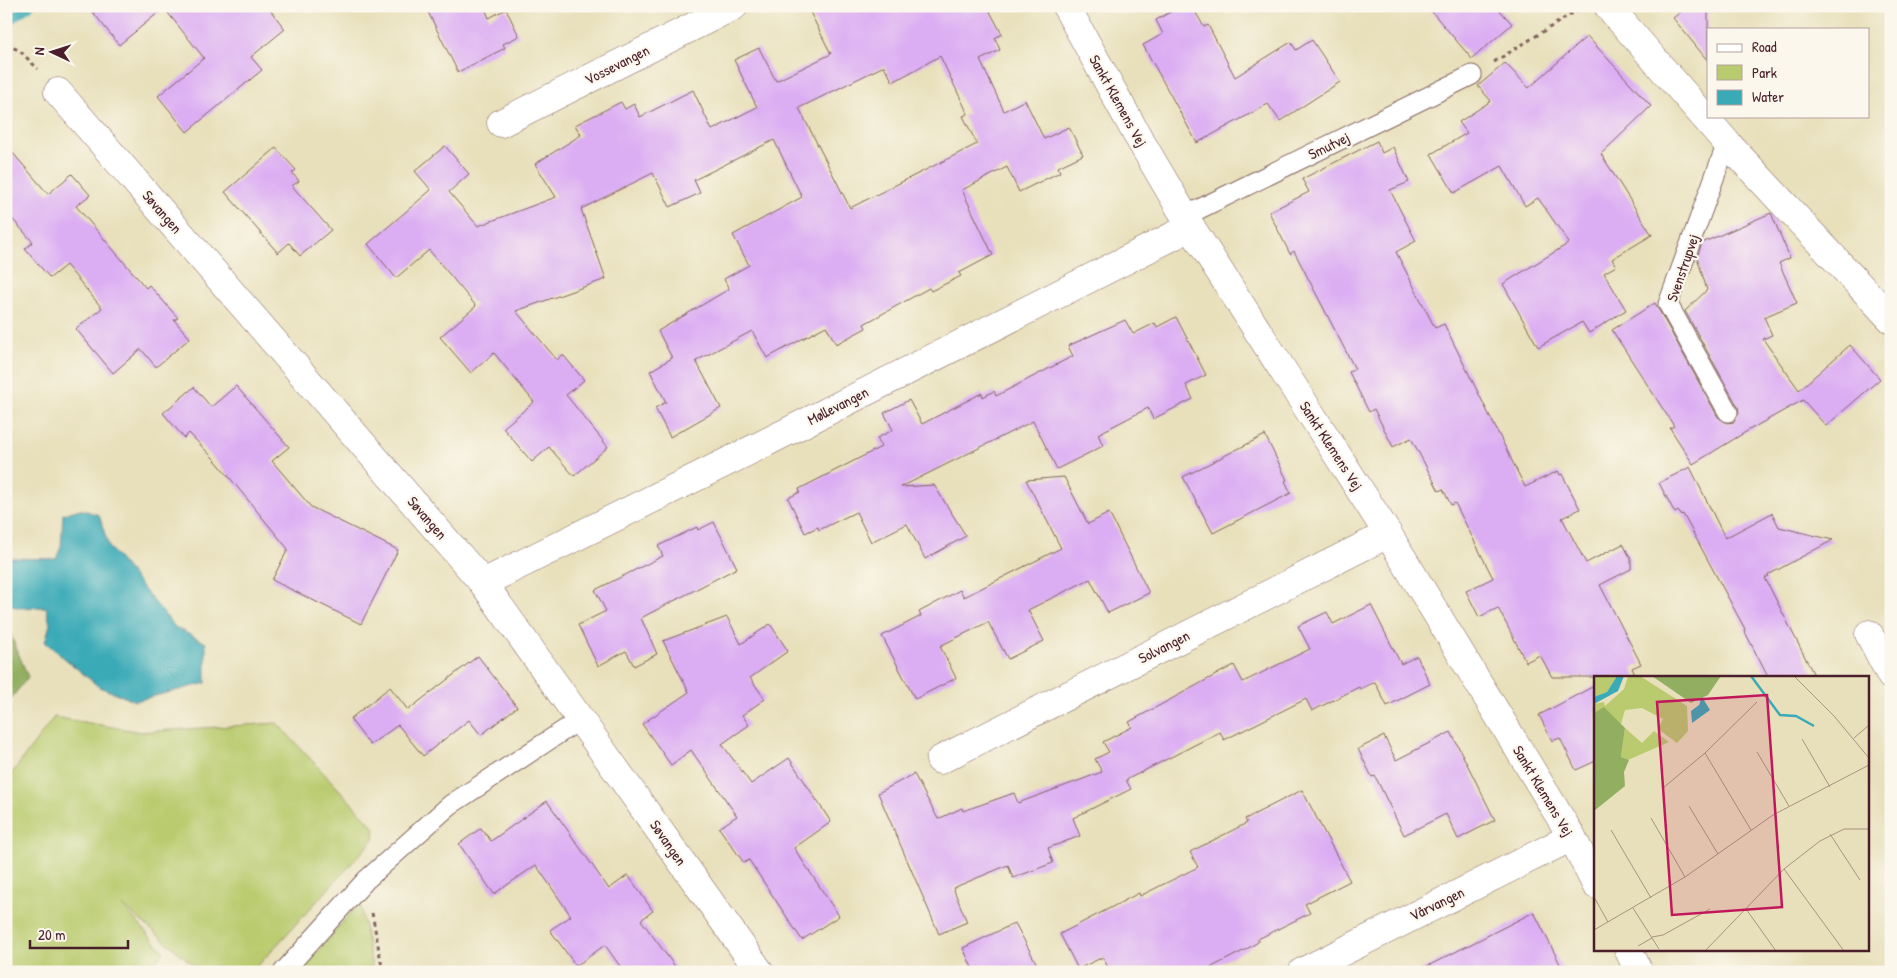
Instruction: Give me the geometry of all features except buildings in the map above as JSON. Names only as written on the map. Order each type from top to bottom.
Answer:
[{"type":"street","name":"Vossevangen","points":[[501,123],[734,6]]},
{"type":"street","name":"Sankt Klemens Vej","points":[[1066,6],[1137,135],[1188,221],[1388,534],[1572,837],[1594,881]]},
{"type":"street","points":[[1608,6],[1727,143],[1890,317]]},
{"type":"street","name":"Søvangen","points":[[58,92],[483,583],[760,972]]},
{"type":"street","name":"Møllevangen","points":[[483,583],[765,443],[1188,221]]},
{"type":"street","name":"Solvangen","points":[[940,760],[1388,534]]},
{"type":"street","points":[[1869,634],[1891,676]]},
{"type":"street","name":"Vårvangen","points":[[1302,972],[1572,837]]},
{"type":"street","points":[[1628,950],[1639,972]]},
{"type":"lane","name":"Smutvej","points":[[1188,221],[1472,75]]},
{"type":"lane","name":"Svenstrupvej","points":[[1727,143],[1668,304],[1728,412]]},
{"type":"lane","points":[[283,972],[366,880],[450,806],[581,719]]},
{"type":"path","points":[[1472,75],[1584,6]]},
{"type":"path","points":[[6,44],[19,50],[58,92]]},
{"type":"path","points":[[366,880],[383,972]]},
{"type":"green space","points":[[6,623],[28,677],[6,705]]},
{"type":"green space","points":[[54,717],[141,732],[277,723],[375,828],[374,839],[252,972],[202,972],[122,905],[164,952],[147,972],[6,972],[6,781]]},
{"type":"green space","points":[[360,902],[373,972],[300,972]]},
{"type":"water","points":[[80,509],[99,515],[109,547],[175,627],[206,643],[206,683],[135,701],[99,687],[45,642],[50,624],[46,607],[20,608],[6,604],[6,558],[56,559],[61,547],[63,514]]},
{"type":"waterway","points":[[6,22],[29,6]]}]
